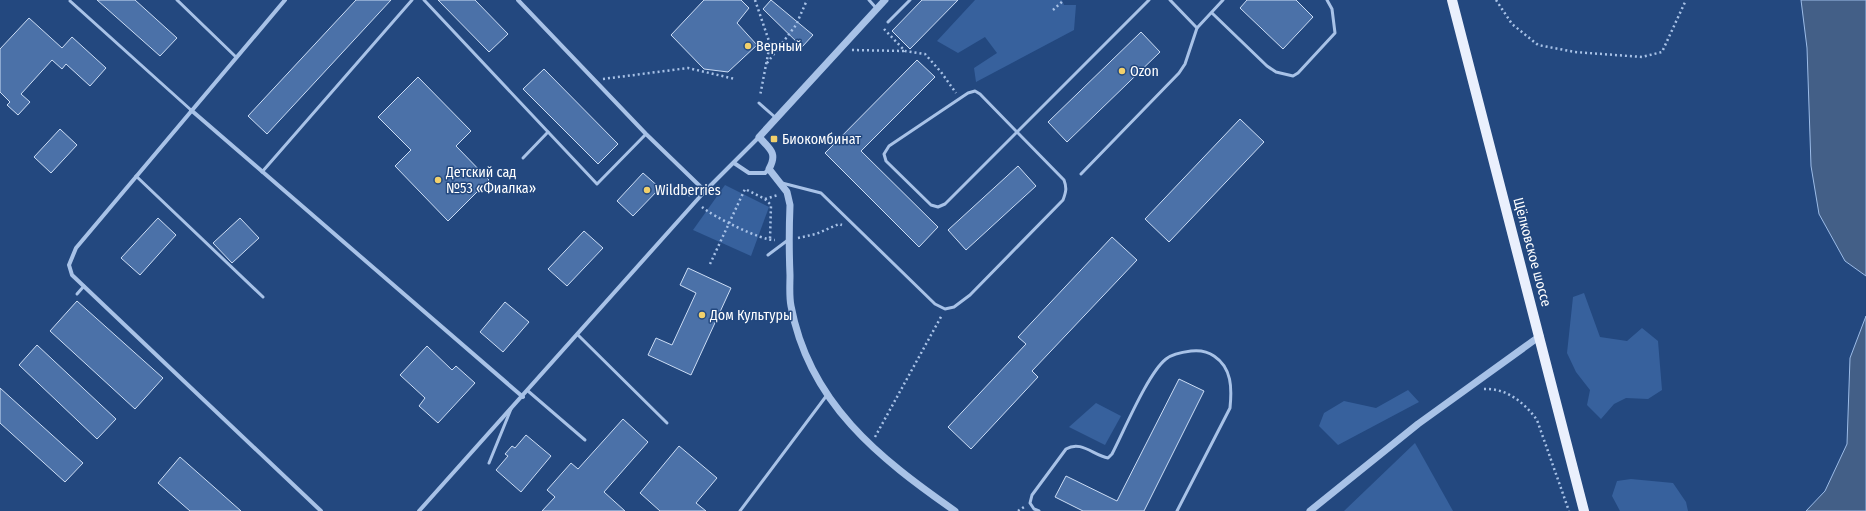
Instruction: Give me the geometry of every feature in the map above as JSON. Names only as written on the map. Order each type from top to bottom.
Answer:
[{"type":"main road","name":"Щёлковское шоссе","points":[[1452,0],[1584,511]]},
{"type":"street","points":[[285,0],[76,248],[69,265],[72,275],[321,511]]},
{"type":"street","points":[[419,511],[523,397],[705,191],[734,163],[885,0]]},
{"type":"street","points":[[520,1],[646,134],[705,191]]},
{"type":"street","points":[[191,110],[523,397]]},
{"type":"street","points":[[734,163],[749,173],[765,173],[774,160],[772,151],[759,136]]},
{"type":"street","points":[[768,169],[781,182],[787,192],[790,205],[789,239],[791,305],[805,357],[827,395],[870,445],[911,480],[955,511]]},
{"type":"street","points":[[1310,511],[1424,419],[1540,336]]},
{"type":"lane","points":[[176,0],[236,57]]},
{"type":"lane","points":[[262,172],[412,0]]},
{"type":"lane","points":[[424,0],[596,184],[646,134]]},
{"type":"lane","points":[[868,0],[877,9]]},
{"type":"lane","points":[[888,22],[910,0]]},
{"type":"lane","points":[[781,182],[821,193],[935,304],[945,309],[954,307],[970,295],[1063,200],[1066,192],[1064,180],[1017,132],[980,94],[975,91],[960,98],[889,146],[884,154],[886,161],[931,205],[938,207],[945,204],[1017,132],[1149,0]]},
{"type":"lane","points":[[1170,0],[1197,28]]},
{"type":"lane","points":[[1081,174],[1180,73],[1185,64],[1197,28],[1223,0]]},
{"type":"lane","points":[[1212,13],[1267,66],[1276,72],[1293,76],[1303,68],[1335,33],[1332,9],[1327,0]]},
{"type":"lane","points":[[70,1],[191,110]]},
{"type":"lane","points":[[759,103],[776,118]]},
{"type":"lane","points":[[523,158],[548,132]]},
{"type":"lane","points":[[136,176],[263,297]]},
{"type":"lane","points":[[768,254],[789,239]]},
{"type":"lane","points":[[77,294],[84,286]]},
{"type":"lane","points":[[578,335],[667,423]]},
{"type":"lane","points":[[1039,511],[1034,509],[1030,503],[1032,496],[1066,449],[1073,445],[1080,446],[1108,458],[1112,454],[1154,370],[1166,358],[1183,352],[1201,350],[1212,354],[1223,362],[1228,372],[1232,391],[1230,408],[1178,511]]},
{"type":"lane","points":[[528,391],[585,440]]},
{"type":"lane","points":[[740,511],[827,395]]},
{"type":"lane","points":[[490,463],[511,409]]},
{"type":"path","points":[[755,0],[770,44],[759,103]]},
{"type":"path","points":[[766,63],[796,25],[807,0]]},
{"type":"path","points":[[1053,10],[1064,0]]},
{"type":"path","points":[[1496,0],[1512,24],[1538,45],[1575,52],[1642,57],[1662,52],[1686,0]]},
{"type":"path","points":[[870,16],[905,51]]},
{"type":"path","points":[[840,49],[905,51],[925,54],[941,72],[960,98]]},
{"type":"path","points":[[596,80],[688,68],[735,79]]},
{"type":"path","points":[[682,187],[704,210],[729,222],[770,240],[771,206],[765,199],[745,189],[729,222],[710,264]]},
{"type":"path","points":[[789,239],[816,234],[839,224],[845,225]]},
{"type":"path","points":[[870,445],[945,309]]},
{"type":"path","points":[[1481,389],[1498,389],[1508,393],[1529,409],[1541,428],[1569,511]]},
{"type":"shaded area","points":[[975,0],[1062,0],[1064,5],[1076,5],[1074,30],[976,82],[974,68],[997,53],[985,37],[958,53],[937,41]]},
{"type":"shaded area","points":[[1801,0],[1866,0],[1866,276],[1845,261],[1819,214],[1811,166],[1807,48]]},
{"type":"shaded area","points":[[725,185],[769,207],[751,256],[693,230]]},
{"type":"shaded area","points":[[1584,293],[1600,337],[1627,341],[1642,328],[1658,341],[1662,390],[1648,399],[1626,398],[1614,404],[1601,419],[1587,405],[1590,390],[1576,372],[1567,353],[1573,297]]},
{"type":"shaded area","points":[[1866,316],[1866,511],[1806,511],[1825,491],[1847,444],[1850,358]]},
{"type":"shaded area","points":[[1408,390],[1419,402],[1338,445],[1319,426],[1324,413],[1344,401],[1376,408]]},
{"type":"shaded area","points":[[1096,403],[1121,416],[1105,445],[1069,427]]},
{"type":"shaded area","points":[[1415,443],[1453,511],[1344,511]]},
{"type":"shaded area","points":[[1631,479],[1673,483],[1686,502],[1688,511],[1620,511],[1612,496],[1617,481]]},
{"type":"building","points":[[97,0],[135,0],[177,38],[160,56]]},
{"type":"building","points":[[356,0],[391,0],[267,134],[248,116]]},
{"type":"building","points":[[438,0],[475,0],[508,34],[489,52]]},
{"type":"building","points":[[704,0],[741,0],[749,8],[737,23],[757,45],[728,72],[704,69],[671,35]]},
{"type":"building","points":[[771,0],[813,35],[802,47],[763,9]]},
{"type":"building","points":[[922,0],[958,0],[910,49],[892,31]]},
{"type":"building","points":[[1247,0],[1296,0],[1313,17],[1283,49],[1240,8]]},
{"type":"building","points":[[29,18],[62,48],[72,37],[106,68],[90,86],[66,64],[62,69],[52,60],[21,94],[30,102],[18,115],[7,105],[10,102],[0,92],[0,49]]},
{"type":"building","points":[[1141,32],[1160,52],[1067,142],[1048,122]]},
{"type":"building","points":[[917,60],[935,77],[861,151],[938,227],[919,247],[825,153]]},
{"type":"building","points":[[544,69],[618,144],[598,164],[523,89]]},
{"type":"building","points":[[418,77],[471,131],[456,146],[489,180],[448,221],[395,166],[411,150],[378,117]]},
{"type":"building","points":[[1240,119],[1264,142],[1169,242],[1145,219]]},
{"type":"building","points":[[60,129],[77,145],[51,173],[34,157]]},
{"type":"building","points":[[1018,166],[1036,186],[966,250],[948,230]]},
{"type":"building","points":[[643,173],[660,188],[633,216],[617,201]]},
{"type":"building","points":[[158,218],[176,235],[140,275],[121,258]]},
{"type":"building","points":[[240,218],[259,238],[232,263],[213,243]]},
{"type":"building","points":[[584,231],[603,248],[567,286],[548,269]]},
{"type":"building","points":[[1112,237],[1137,260],[1032,371],[1038,377],[971,449],[948,427],[1026,344],[1018,337]]},
{"type":"building","name":"Дом Культуры","points":[[688,268],[731,288],[691,375],[648,355],[656,338],[672,345],[696,293],[680,285]]},
{"type":"building","points":[[77,301],[163,378],[135,409],[50,331]]},
{"type":"building","points":[[505,302],[529,322],[503,352],[480,332]]},
{"type":"building","points":[[37,345],[116,419],[97,439],[19,365]]},
{"type":"building","points":[[427,346],[452,370],[456,366],[475,383],[438,423],[419,406],[425,398],[400,375]]},
{"type":"building","points":[[1179,379],[1204,391],[1144,511],[1083,511],[1055,497],[1066,476],[1117,501]]},
{"type":"building","points":[[0,388],[83,463],[65,482],[0,423]]},
{"type":"building","points":[[623,419],[648,442],[604,492],[625,511],[542,511],[555,497],[547,490],[571,463],[578,469]]},
{"type":"building","points":[[526,435],[551,456],[521,492],[496,470],[508,456],[505,454],[512,446],[515,448]]},
{"type":"building","points":[[679,446],[717,478],[696,503],[706,511],[660,511],[640,493]]},
{"type":"building","points":[[180,457],[241,511],[190,511],[158,483]]},
{"type":"place","name":"Верный","points":[[748,46]]},
{"type":"place","name":"Ozon","points":[[1122,71]]},
{"type":"place","name":"Биокомбинат","points":[[774,139]]},
{"type":"place","name":"Детский сад №53 «Фиалка»","points":[[438,180]]},
{"type":"place","name":"Wildberries","points":[[647,190]]},
{"type":"place","name":"Дом Культуры","points":[[702,315]]}]
